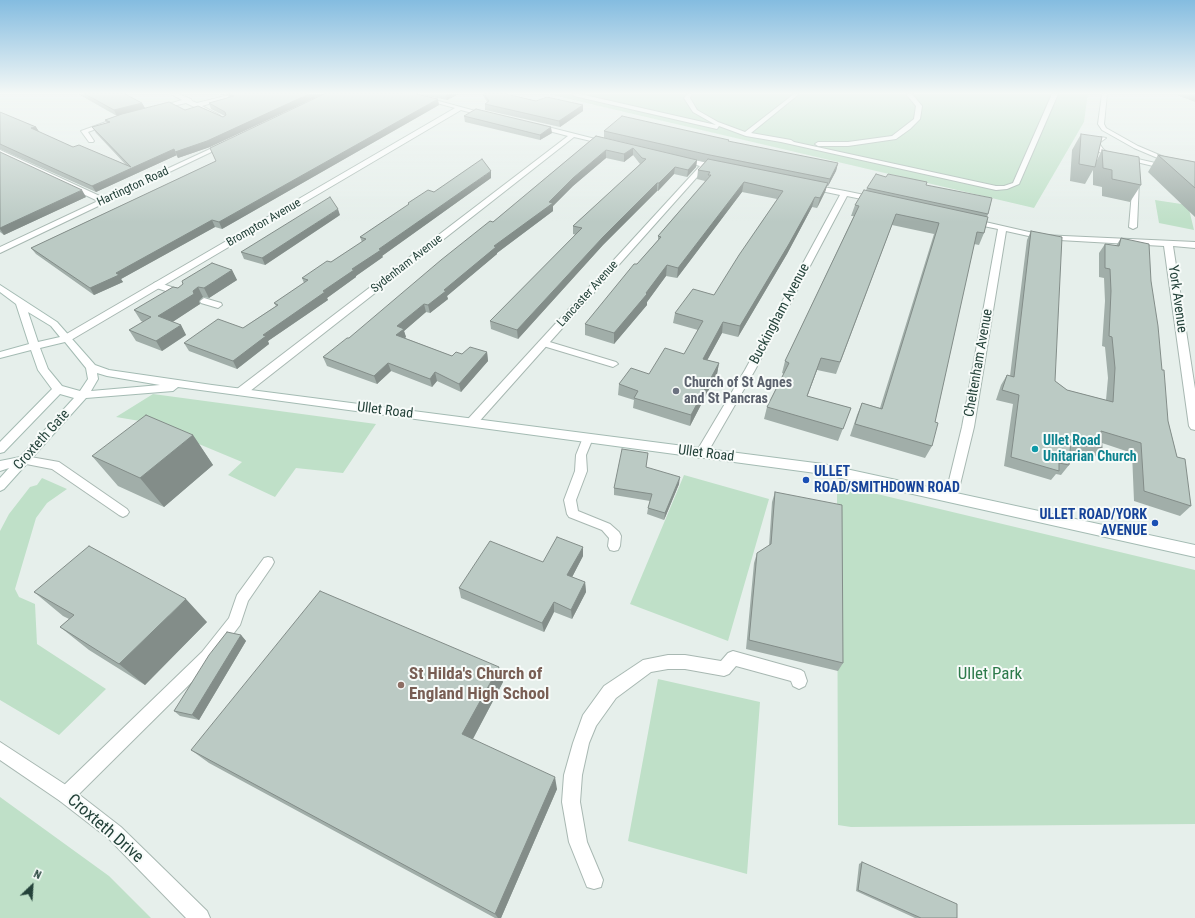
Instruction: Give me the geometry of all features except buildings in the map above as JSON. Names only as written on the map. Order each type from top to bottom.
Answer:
[{"type":"street","points":[[88,137],[91,141]]},
{"type":"street","name":"Brompton Avenue","points":[[36,347],[67,338],[410,137]]},
{"type":"street","name":"Sydenham Avenue","points":[[241,392],[571,137]]},
{"type":"street","points":[[581,137],[619,146]]},
{"type":"street","name":"Hartington Road","points":[[0,250],[232,140]]},
{"type":"street","points":[[0,152],[105,201]]},
{"type":"street","points":[[673,158],[725,169]]},
{"type":"street","name":"Lancaster Avenue","points":[[472,422],[704,165]]},
{"type":"street","points":[[800,184],[887,203]]},
{"type":"street","name":"Buckingham Avenue","points":[[701,454],[750,370],[845,193]]},
{"type":"street","points":[[964,220],[1042,237],[1195,245]]},
{"type":"street","name":"Cheltenham Avenue","points":[[951,498],[968,427],[1002,228]]},
{"type":"street","name":"York Avenue","points":[[1168,244],[1195,426]]},
{"type":"street","points":[[0,288],[20,303],[54,324],[91,367]]},
{"type":"street","points":[[20,303],[43,370],[58,389]]},
{"type":"street","points":[[0,355],[36,347]]},
{"type":"street","name":"Ullet Road","points":[[91,367],[107,373],[212,389],[823,469],[1195,551]]},
{"type":"street","name":"Croxteth Gate","points":[[0,486],[83,395],[93,379],[91,367]]},
{"type":"street","name":"Ullet Road","points":[[58,389],[73,394],[83,395],[175,387],[212,389]]},
{"type":"street","name":"Croxteth Gate","points":[[0,449],[58,389]]},
{"type":"street","points":[[0,466],[25,460]]},
{"type":"street","points":[[594,880],[578,842],[571,802],[573,775],[581,742],[589,721],[610,692],[648,665],[668,662],[685,662],[724,669],[733,658],[795,675],[798,677],[799,681]]},
{"type":"street","name":"Croxteth Drive","points":[[0,750],[66,795],[115,833],[200,918]]},
{"type":"lane","points":[[759,137],[996,188],[1005,188],[1016,184],[1036,137]]},
{"type":"lane","points":[[784,142],[848,144],[896,137]]},
{"type":"lane","points":[[1106,137],[1096,142],[1102,155],[1138,168],[1195,174]]},
{"type":"lane","points":[[1117,137],[1162,158],[1195,166]]},
{"type":"lane","points":[[1133,227],[1138,168]]},
{"type":"lane","points":[[156,285],[183,294]]},
{"type":"lane","points":[[204,301],[218,305]]},
{"type":"lane","points":[[543,343],[613,364]]},
{"type":"lane","points":[[588,438],[581,455],[581,471],[570,500],[573,514],[606,527],[615,536],[614,546]]},
{"type":"lane","points":[[25,460],[55,464],[123,512]]},
{"type":"lane","points":[[66,795],[207,657],[235,621],[242,599],[268,562]]},
{"type":"green space","points":[[731,137],[1075,137],[1034,208]]},
{"type":"green space","points":[[1155,200],[1188,205],[1194,230],[1159,223]]},
{"type":"green space","points":[[153,394],[376,424],[343,473],[296,468],[275,497],[228,475],[242,462],[146,422],[116,417]]},
{"type":"green space","points":[[684,475],[769,499],[728,641],[630,604]]},
{"type":"green space","points":[[42,478],[67,489],[47,503],[36,518],[15,589],[19,597],[35,604],[37,644],[106,689],[59,735],[0,700],[0,531],[9,514],[30,487],[37,485]]},
{"type":"green space","name":"Ullet Park","points":[[852,488],[1195,570],[1195,824],[851,827],[838,825],[837,494]]},
{"type":"green space","points":[[658,679],[760,702],[747,874],[628,841]]},
{"type":"green space","points":[[0,797],[109,876],[151,918],[0,918]]},
{"type":"place","name":"Church of St Agnes and St Pancras","points":[[676,391]]},
{"type":"place","name":"Ullet Road Unitarian Church","points":[[1035,449]]},
{"type":"place","name":"ULLET ROAD/SMITHDOWN ROAD","points":[[806,480]]},
{"type":"place","name":"ULLET ROAD/YORK AVENUE","points":[[1155,523]]},
{"type":"place","name":"St Hilda's Church of England High School","points":[[401,685]]}]
